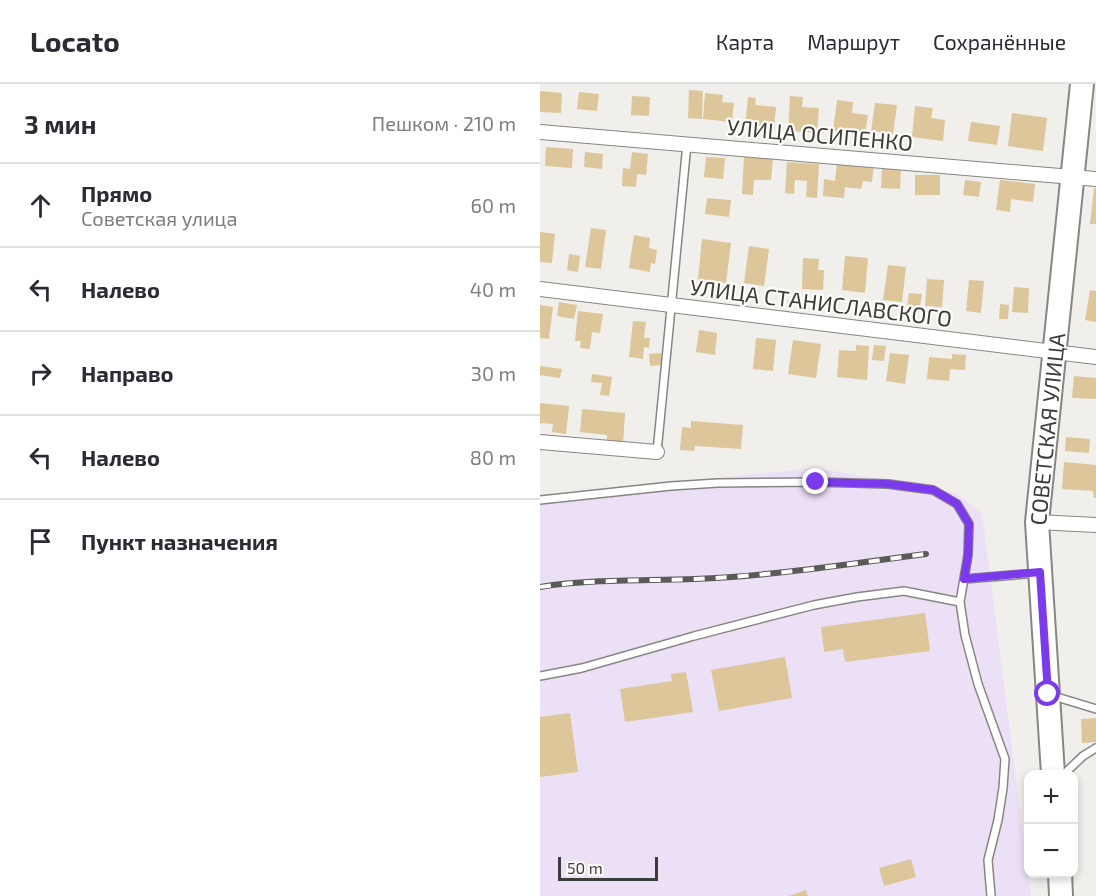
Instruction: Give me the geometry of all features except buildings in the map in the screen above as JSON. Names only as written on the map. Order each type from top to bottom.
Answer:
[{"type":"main road","name":"СОВЕТСКАЯ УЛИЦА","points":[[1053,770],[1037,522],[1082,84]]},
{"type":"main road","points":[[1060,878],[1061,896]]},
{"type":"street","name":"УЛИЦА ОСИПЕНКО","points":[[540,132],[1096,179]]},
{"type":"street","name":"УЛИЦА СТАНИСЛАВСКОГО","points":[[540,289],[1096,357]]},
{"type":"street","points":[[540,442],[657,452]]},
{"type":"street","points":[[1037,522],[1096,525]]},
{"type":"lane","points":[[657,452],[687,144]]},
{"type":"lane","points":[[540,500],[717,483],[840,483],[888,484],[933,490],[957,504],[969,524],[968,555],[960,603],[965,635],[978,684],[1005,759],[1004,788],[988,860],[991,896]]},
{"type":"lane","points":[[964,579],[1040,572]]},
{"type":"lane","points":[[540,676],[582,668],[814,605],[857,597],[904,591],[960,603]]},
{"type":"lane","points":[[1048,694],[1096,710]]},
{"type":"lane","points":[[1068,770],[1096,748]]},
{"type":"shaded area","points":[[815,468],[955,493],[982,513],[1024,841],[1024,878],[1029,878],[1031,896],[540,896],[540,496]]},
{"type":"railway","points":[[540,587],[598,581],[753,575],[926,554]]},
{"type":"route","points":[[816,482],[888,484],[933,490],[957,504],[969,524],[968,555],[964,579],[1040,572],[1048,694]]}]
